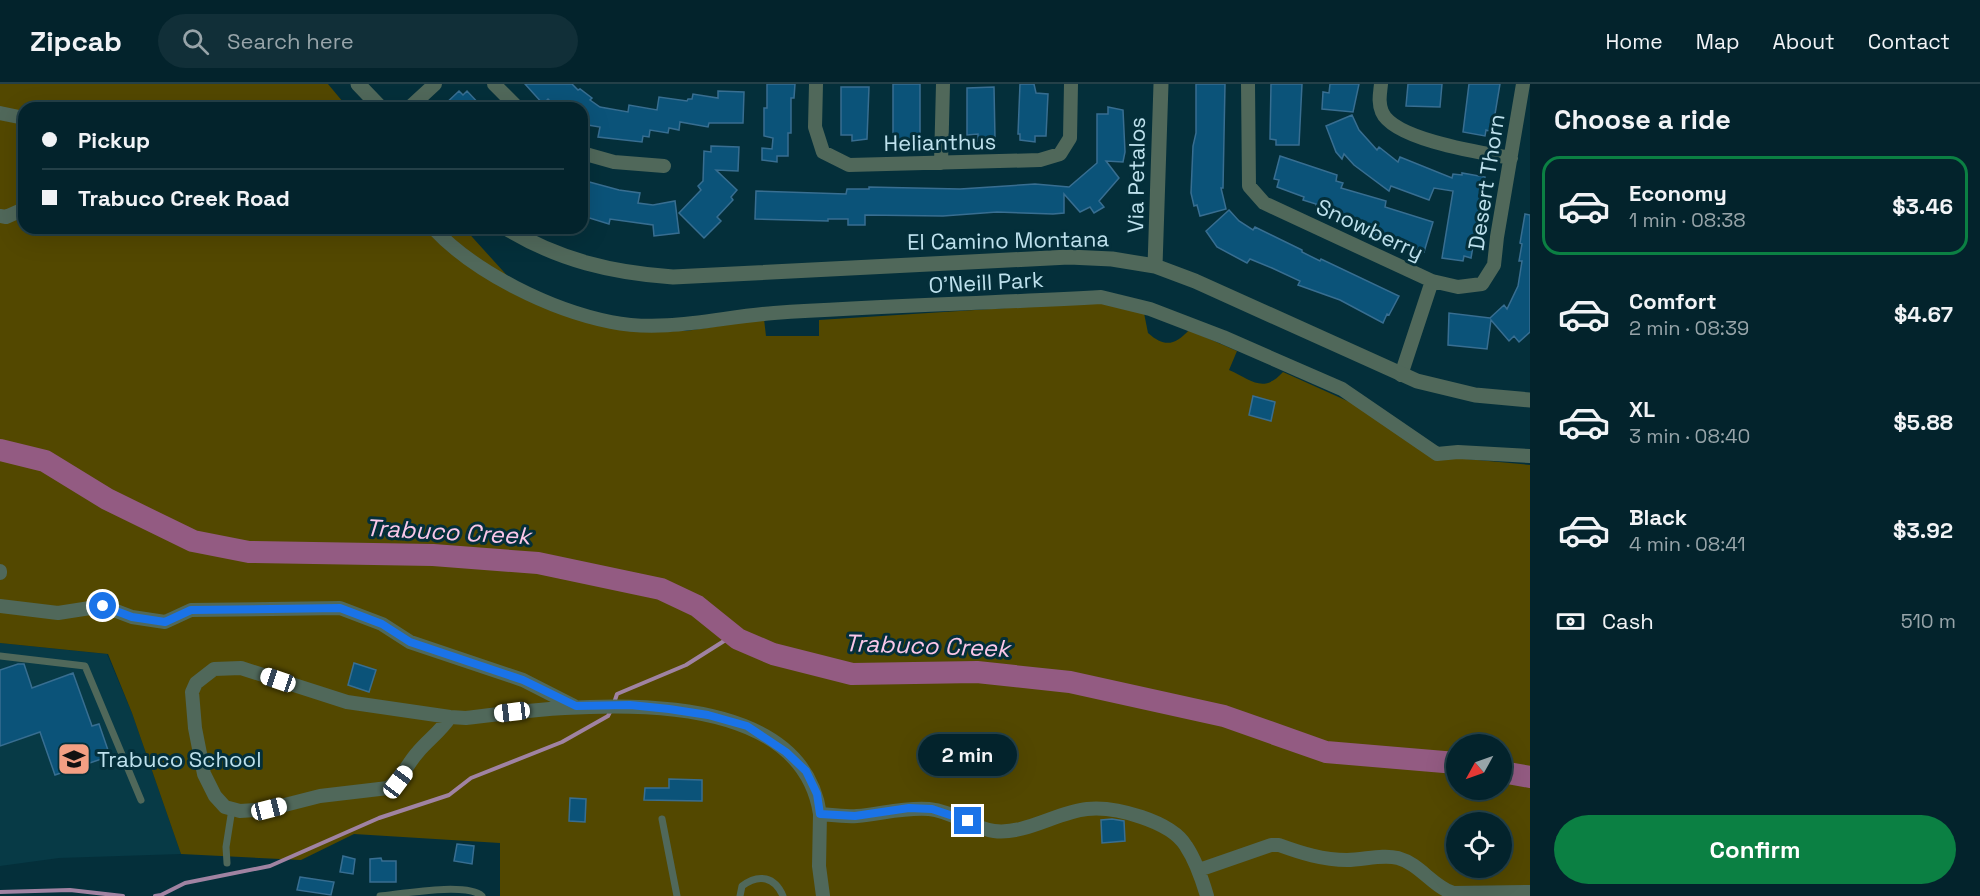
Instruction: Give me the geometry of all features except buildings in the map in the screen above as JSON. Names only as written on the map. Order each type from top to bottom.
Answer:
[{"type":"street","points":[[358,84],[375,102]]},
{"type":"street","points":[[416,102],[435,84]]},
{"type":"street","points":[[494,84],[512,102]]},
{"type":"street","name":"Helianthus","points":[[816,84],[815,127],[823,152],[849,165],[1040,160],[1060,154],[1070,138],[1071,84]]},
{"type":"street","points":[[941,163],[943,84]]},
{"type":"street","name":"Via Petalos","points":[[1155,266],[1161,84]]},
{"type":"street","name":"Snowberry","points":[[1248,84],[1249,186],[1264,203],[1432,281],[1458,287],[1482,284]]},
{"type":"street","points":[[1381,84],[1379,100],[1382,114],[1400,128],[1451,148],[1511,158]]},
{"type":"street","name":"Desert Thorn","points":[[1482,284],[1494,265],[1523,84]]},
{"type":"street","points":[[0,113],[18,117]]},
{"type":"street","points":[[588,155],[614,162],[664,166]]},
{"type":"street","points":[[0,216],[6,217],[18,212]]},
{"type":"street","name":"O'Neill Park","points":[[440,234],[467,257],[522,290],[570,311],[630,325],[674,325],[787,312],[1101,297],[1117,300],[1150,309],[1223,337],[1342,389],[1437,454],[1458,452],[1530,456]]},
{"type":"street","name":"El Camino Montana","points":[[516,234],[568,258],[594,267],[637,275],[702,276],[1069,257],[1112,259],[1155,266],[1195,281],[1401,375],[1450,391],[1530,400]]},
{"type":"street","points":[[1401,375],[1432,281]]},
{"type":"street","points":[[0,606],[58,613],[103,606],[132,617],[165,622],[191,610],[340,608],[382,624],[410,642],[523,680],[576,706]]},
{"type":"street","points":[[450,717],[444,727],[416,754],[398,782],[388,788],[320,795],[269,809],[240,812],[225,807],[208,785],[195,728],[192,692],[196,683],[214,669],[241,668],[347,702],[450,717],[466,718],[604,705],[708,715],[747,726],[786,752],[806,771],[817,794],[820,814],[819,866],[823,896]]},
{"type":"street","points":[[820,814],[855,816],[909,808],[932,809],[994,831],[1025,827],[1087,809],[1106,810],[1155,822],[1174,833],[1186,844],[1199,870],[1207,896]]},
{"type":"street","points":[[1199,870],[1272,845],[1279,845],[1325,859],[1397,858],[1407,861],[1442,889],[1453,893],[1530,892]]},
{"type":"lane","points":[[0,656],[85,666],[141,800]]},
{"type":"lane","points":[[227,863],[226,847],[232,809]]},
{"type":"lane","points":[[662,819],[677,896]]},
{"type":"lane","points":[[740,896],[742,886],[751,879],[767,878],[778,884],[783,896]]},
{"type":"lane","points":[[380,896],[461,889],[478,892],[482,896]]},
{"type":"shaded area","points":[[0,84],[328,84],[343,102],[18,102],[18,234],[469,234],[531,302],[620,330],[686,331],[764,319],[766,336],[819,336],[819,320],[1101,302],[1144,313],[1148,333],[1165,343],[1179,339],[1189,330],[1237,351],[1229,370],[1251,381],[1263,384],[1276,379],[1283,372],[1354,404],[1456,458],[1530,465],[1530,896],[500,896],[500,843],[354,834],[301,860],[181,854],[132,713],[108,654],[0,643]]},
{"type":"shaded area","name":"Trabuco School","points":[[0,643],[107,654],[132,713],[181,854],[59,858],[0,866]]},
{"type":"waterway","name":"Trabuco Creek","points":[[0,450],[45,461],[107,499],[193,541],[249,552],[433,555],[538,563],[661,589],[697,606],[738,639],[773,654],[852,674],[977,672],[1070,682],[1224,716],[1326,752],[1446,762]]},
{"type":"waterway","points":[[614,703],[617,694],[686,665],[724,641],[738,639]]},
{"type":"waterway","points":[[155,896],[185,883],[270,866],[379,818],[449,795],[471,778],[562,742],[608,716],[611,710]]},
{"type":"waterway","name":"Trabuco Creek","points":[[1512,774],[1530,777]]},
{"type":"waterway","points":[[0,892],[70,890],[123,896]]},
{"type":"place","name":"Trabuco School","points":[[74,759]]},
{"type":"route","points":[[103,606],[132,617],[165,622],[191,610],[340,608],[382,624],[410,642],[470,660],[523,680],[576,706],[630,705],[669,709],[708,715],[747,726],[786,752],[806,771],[817,794],[820,814],[855,816],[909,808],[932,809],[968,821]]}]
